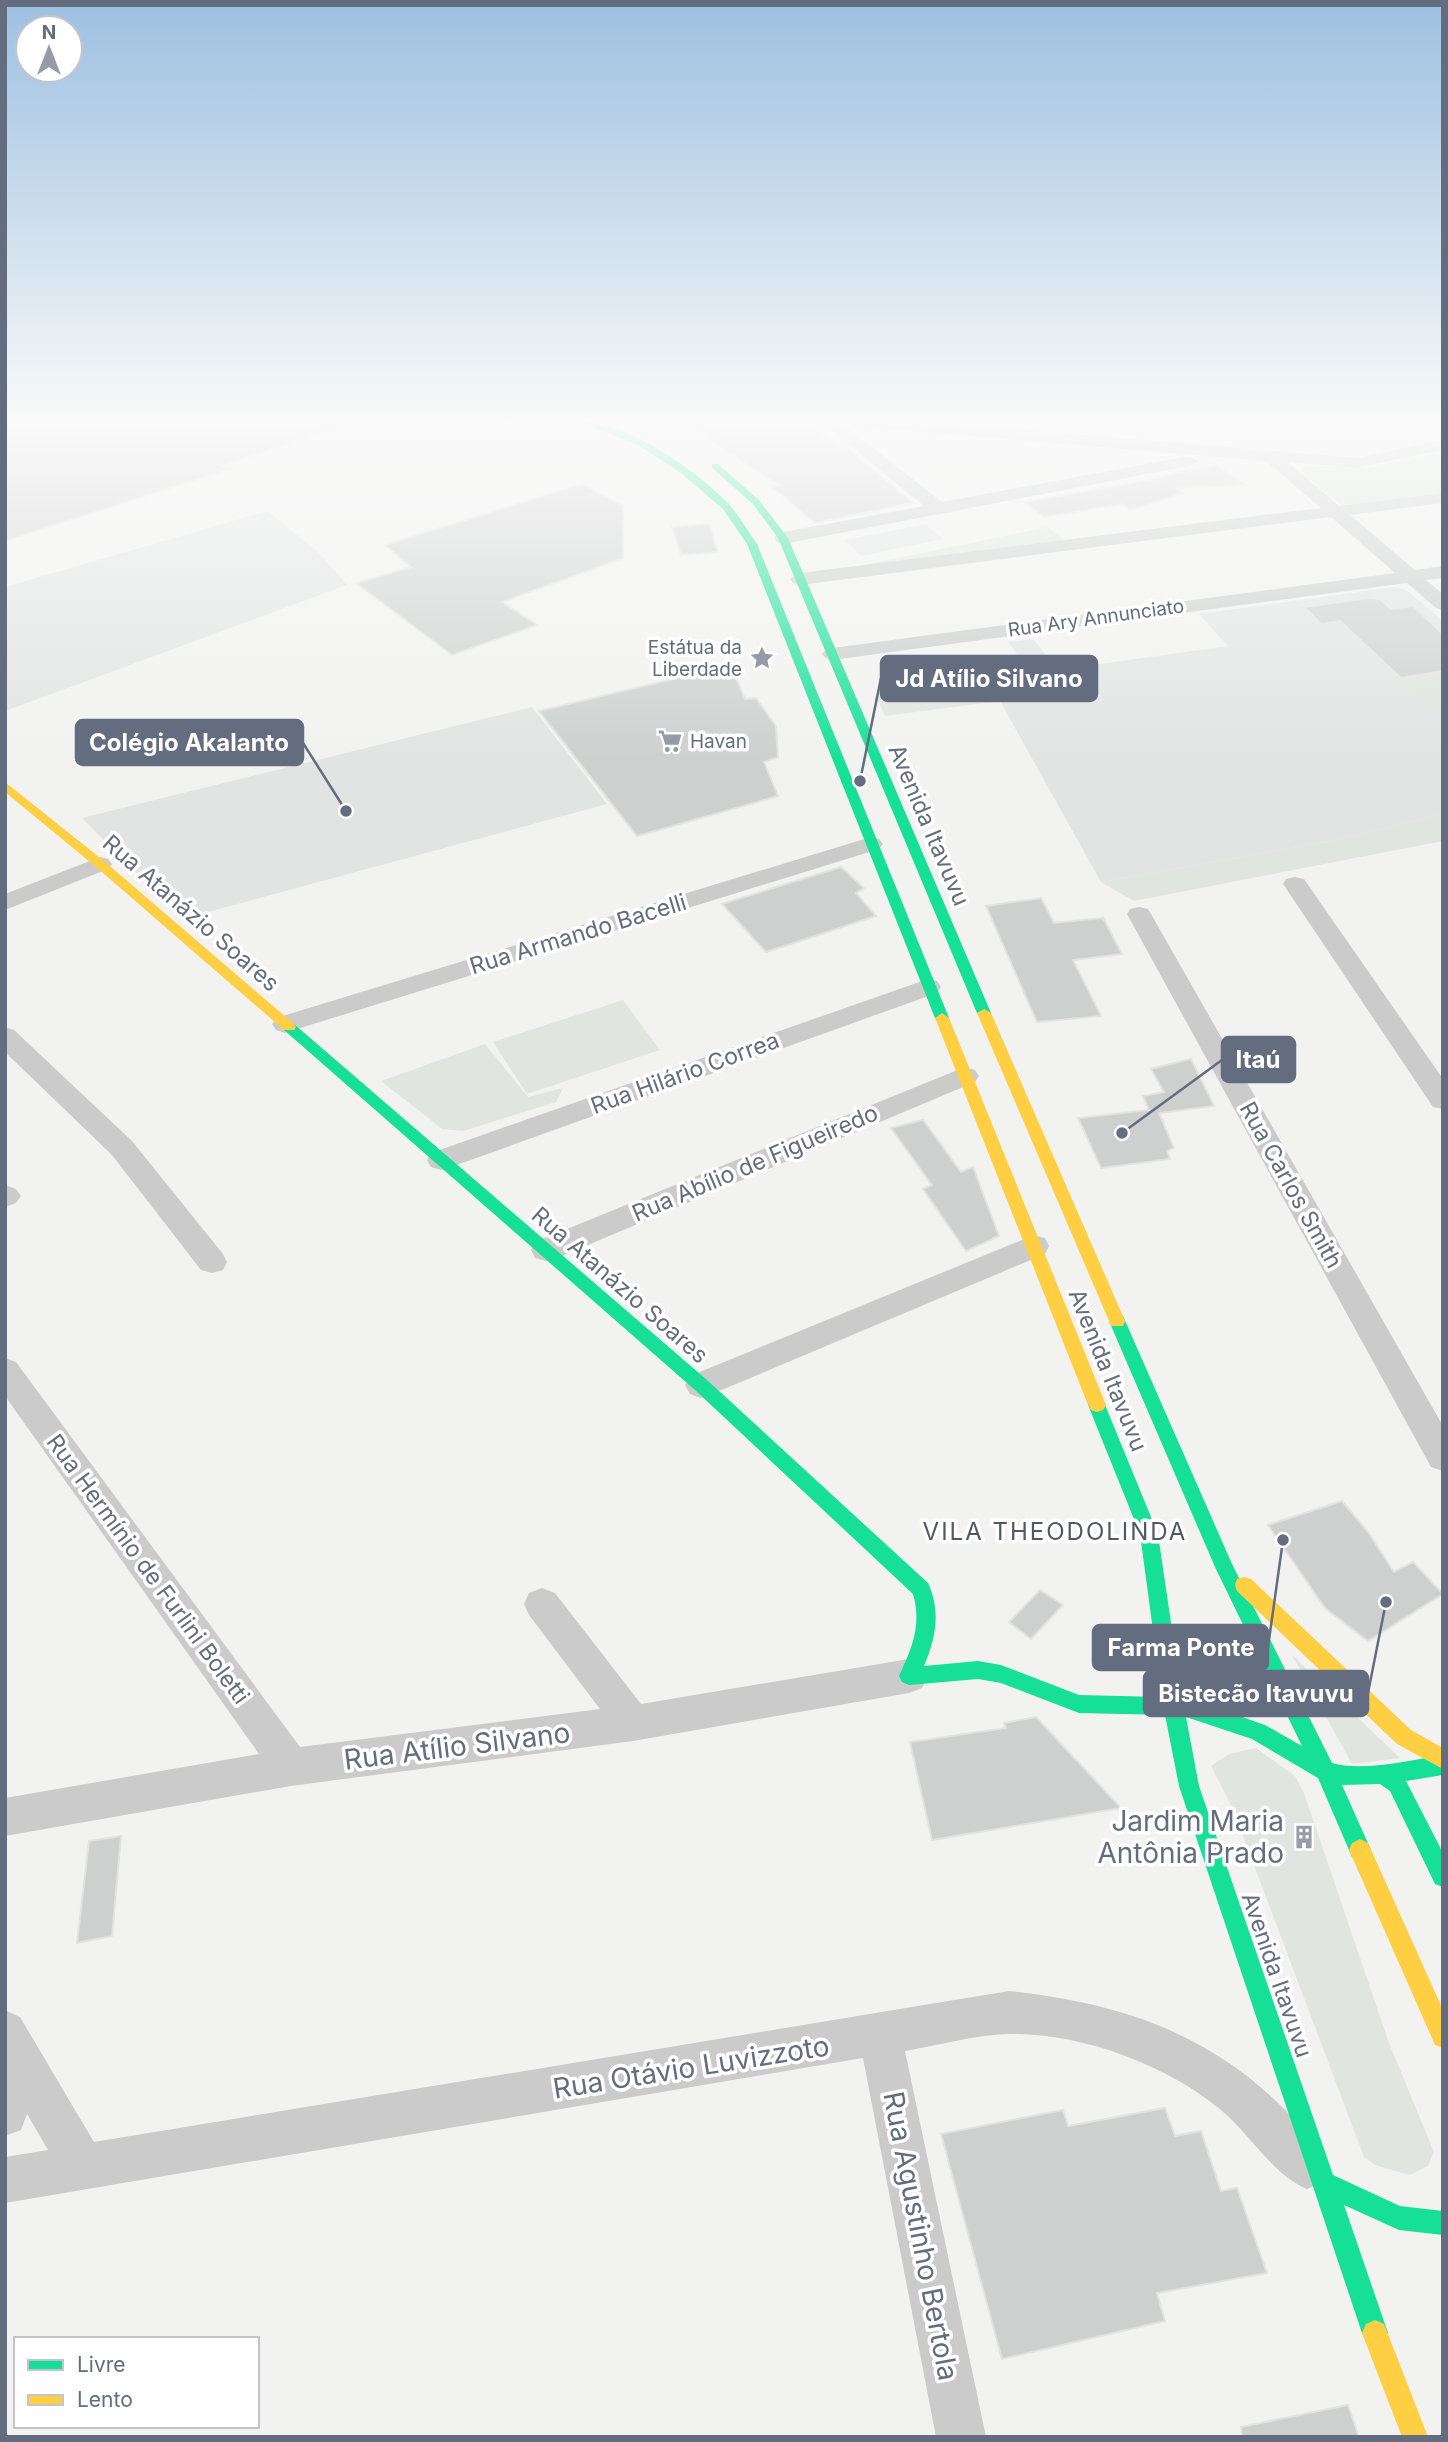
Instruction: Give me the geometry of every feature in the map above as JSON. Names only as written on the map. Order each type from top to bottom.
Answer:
[{"type":"main road","name":"Avenida Itavuvu","points":[[745,536],[754,550],[1149,1534],[1173,1704],[1189,1786],[1326,2184],[1378,2345],[1415,2437]]},
{"type":"main road","name":"Avenida Itavuvu","points":[[783,538],[991,1031],[1224,1567],[1326,1772],[1443,2037]]},
{"type":"main road","points":[[754,550],[765,542],[783,538]]},
{"type":"main road","points":[[790,640],[808,652],[832,654]]},
{"type":"main road","name":"Rua Atanázio Soares","points":[[5,786],[100,864],[701,1385],[921,1589],[929,1608],[930,1626],[909,1675]]},
{"type":"main road","points":[[928,987],[957,1000],[991,1031]]},
{"type":"main road","name":"Avenida Itavuvu","points":[[1224,1567],[1404,1737],[1443,1759]]},
{"type":"main road","points":[[909,1675],[986,1670],[1060,1698],[1092,1706],[1173,1704],[1208,1713],[1270,1737],[1326,1772],[1385,1775],[1443,1765]]},
{"type":"main road","points":[[1385,1775],[1396,1784],[1443,1876]]},
{"type":"main road","points":[[1326,2184],[1399,2218],[1443,2223]]},
{"type":"street","points":[[783,538],[794,536]]},
{"type":"street","points":[[800,579],[1137,536]]},
{"type":"street","points":[[1363,536],[1443,604]]},
{"type":"street","name":"Rua Ary Annunciato","points":[[832,654],[1443,572]]},
{"type":"street","name":"Rua Armando Bacelli","points":[[285,1024],[871,844]]},
{"type":"street","points":[[5,903],[100,864]]},
{"type":"street","points":[[1295,884],[1443,1100]]},
{"type":"street","name":"Rua Carlos Smith","points":[[1139,914],[1443,1457]]},
{"type":"street","name":"Rua Hilário Correa","points":[[441,1160],[928,987]]},
{"type":"street","points":[[5,1036],[121,1148],[212,1262]]},
{"type":"street","name":"Rua Abílio de Figueiredo","points":[[546,1250],[965,1076]]},
{"type":"street","points":[[701,1385],[1034,1246]]},
{"type":"street","name":"Rua Hermínio de Furlini Boletti","points":[[5,1371],[291,1767]]},
{"type":"street","points":[[542,1604],[633,1723]]},
{"type":"street","name":"Rua Atílio Silvano","points":[[5,1817],[291,1767],[633,1723],[909,1675]]},
{"type":"street","name":"Rua Otávio Luvizzoto","points":[[5,2180],[880,2036],[1009,2012],[1107,2026],[1163,2047],[1229,2088],[1326,2184]]},
{"type":"street","points":[[5,2114],[14,2068],[7,2036]]},
{"type":"street","points":[[7,2036],[82,2166]]},
{"type":"street","name":"Rua Agustinho Bertola","points":[[880,2036],[961,2437]]},
{"type":"shaded area","points":[[181,536],[298,536],[316,550],[347,585],[5,711],[5,587]]},
{"type":"shaded area","points":[[865,536],[939,536],[943,539],[861,556],[845,540]]},
{"type":"shaded area","points":[[1005,536],[1059,536],[1066,542],[821,574]]},
{"type":"shaded area","points":[[1395,587],[1406,590],[1443,621],[1443,672],[1394,680],[1443,724],[1443,814],[1336,840],[1101,882],[1000,701],[885,716],[875,695],[1032,673],[1008,642],[1033,639],[1058,670],[1228,646],[1199,614]]},
{"type":"shaded area","points":[[1443,672],[1443,724],[1394,680]]},
{"type":"shaded area","points":[[532,707],[607,804],[182,919],[82,818]]},
{"type":"shaded area","points":[[1443,814],[1443,841],[1134,901],[1101,882],[1336,840]]},
{"type":"shaded area","points":[[623,1000],[660,1050],[527,1094],[493,1042]]},
{"type":"shaded area","points":[[485,1044],[528,1097],[563,1088],[556,1102],[463,1131],[442,1129],[381,1081]]},
{"type":"shaded area","points":[[1292,1655],[1400,1758],[1352,1764]]},
{"type":"shaded area","points":[[1256,1748],[1295,1776],[1304,1793],[1389,2043],[1434,2152],[1428,2166],[1410,2175],[1375,2165],[1364,2157],[1232,1807],[1211,1766],[1229,1754]]},
{"type":"building","points":[[5,536],[21,536],[5,541]]},
{"type":"building","points":[[414,536],[623,536],[623,558],[502,602],[537,625],[452,655],[356,583],[411,567],[385,545]]},
{"type":"building","points":[[675,536],[713,536],[718,552],[681,555]]},
{"type":"building","points":[[1368,598],[1380,599],[1391,609],[1413,606],[1443,634],[1443,671],[1401,678],[1340,621],[1321,624],[1304,607]]},
{"type":"building","name":"Havan","points":[[731,665],[745,699],[756,698],[776,726],[778,757],[764,762],[778,796],[637,836],[539,711]]},
{"type":"building","points":[[841,867],[864,888],[856,893],[876,916],[766,952],[722,904]]},
{"type":"building","points":[[1041,898],[1054,923],[1103,918],[1122,954],[1073,960],[1101,1016],[1037,1022],[986,906]]},
{"type":"building","points":[[1191,1059],[1214,1106],[1159,1113],[1174,1148],[1167,1151],[1170,1159],[1101,1168],[1078,1118],[1149,1110],[1143,1096],[1164,1092],[1151,1069]]},
{"type":"building","points":[[923,1120],[961,1172],[973,1167],[999,1236],[966,1251],[923,1189],[932,1185],[891,1128]]},
{"type":"building","points":[[1342,1501],[1368,1532],[1394,1572],[1413,1562],[1443,1594],[1368,1641],[1325,1608],[1268,1525]]},
{"type":"building","points":[[1040,1590],[1063,1605],[1031,1639],[1009,1622]]},
{"type":"building","points":[[1036,1717],[1121,1808],[932,1840],[910,1742],[1006,1728],[1004,1723]]},
{"type":"building","points":[[121,1836],[112,1936],[77,1943],[89,1841]]},
{"type":"building","points":[[1165,2108],[1175,2136],[1201,2131],[1221,2191],[1237,2188],[1267,2273],[1157,2293],[1165,2321],[1002,2359],[941,2134],[1063,2110],[1068,2126]]},
{"type":"building","points":[[1348,2405],[1359,2437],[1242,2437],[1241,2427]]},
{"type":"traffic: fast","points":[[746,536],[752,544],[942,1018]]},
{"type":"traffic: fast","points":[[781,536],[984,1013]]},
{"type":"traffic: fast","points":[[289,1027],[701,1385],[921,1589],[925,1601],[926,1634],[909,1676]]},
{"type":"traffic: fast","points":[[1117,1321],[1224,1567],[1326,1772],[1360,1850]]},
{"type":"traffic: fast","points":[[1097,1405],[1149,1534],[1173,1704],[1189,1786],[1375,2333]]},
{"type":"traffic: fast","points":[[909,1676],[978,1670],[1001,1674],[1079,1704],[1194,1709],[1258,1732],[1287,1747],[1317,1768],[1340,1775],[1385,1774],[1443,1765]]},
{"type":"traffic: fast","points":[[1385,1775],[1397,1784],[1443,1876]]},
{"type":"traffic: fast","points":[[1326,2184],[1399,2218],[1443,2223]]},
{"type":"traffic: slow","points":[[5,786],[289,1027]]},
{"type":"traffic: slow","points":[[984,1013],[1117,1321]]},
{"type":"traffic: slow","points":[[942,1018],[1097,1405]]},
{"type":"traffic: slow","points":[[1244,1585],[1404,1737],[1443,1759]]},
{"type":"traffic: slow","points":[[1360,1850],[1443,2037]]},
{"type":"traffic: slow","points":[[1375,2333],[1415,2437]]},
{"type":"place","name":"Estátua da Liberdade","points":[[762,658]]},
{"type":"place","name":"Havan","points":[[670,741]]},
{"type":"place","name":"Jd Atílio Silvano","points":[[860,781]]},
{"type":"place","name":"Colégio Akalanto","points":[[346,811]]},
{"type":"place","name":"Itaú","points":[[1122,1133]]},
{"type":"place","name":"Farma Ponte","points":[[1283,1540]]},
{"type":"place","name":"Bistecão Itavuvu","points":[[1386,1602]]},
{"type":"place","name":"Jardim Maria Antônia Prado","points":[[1304,1837]]},
{"type":"district","name":"VILA THEODOLINDA","points":[[1055,1531]]}]
